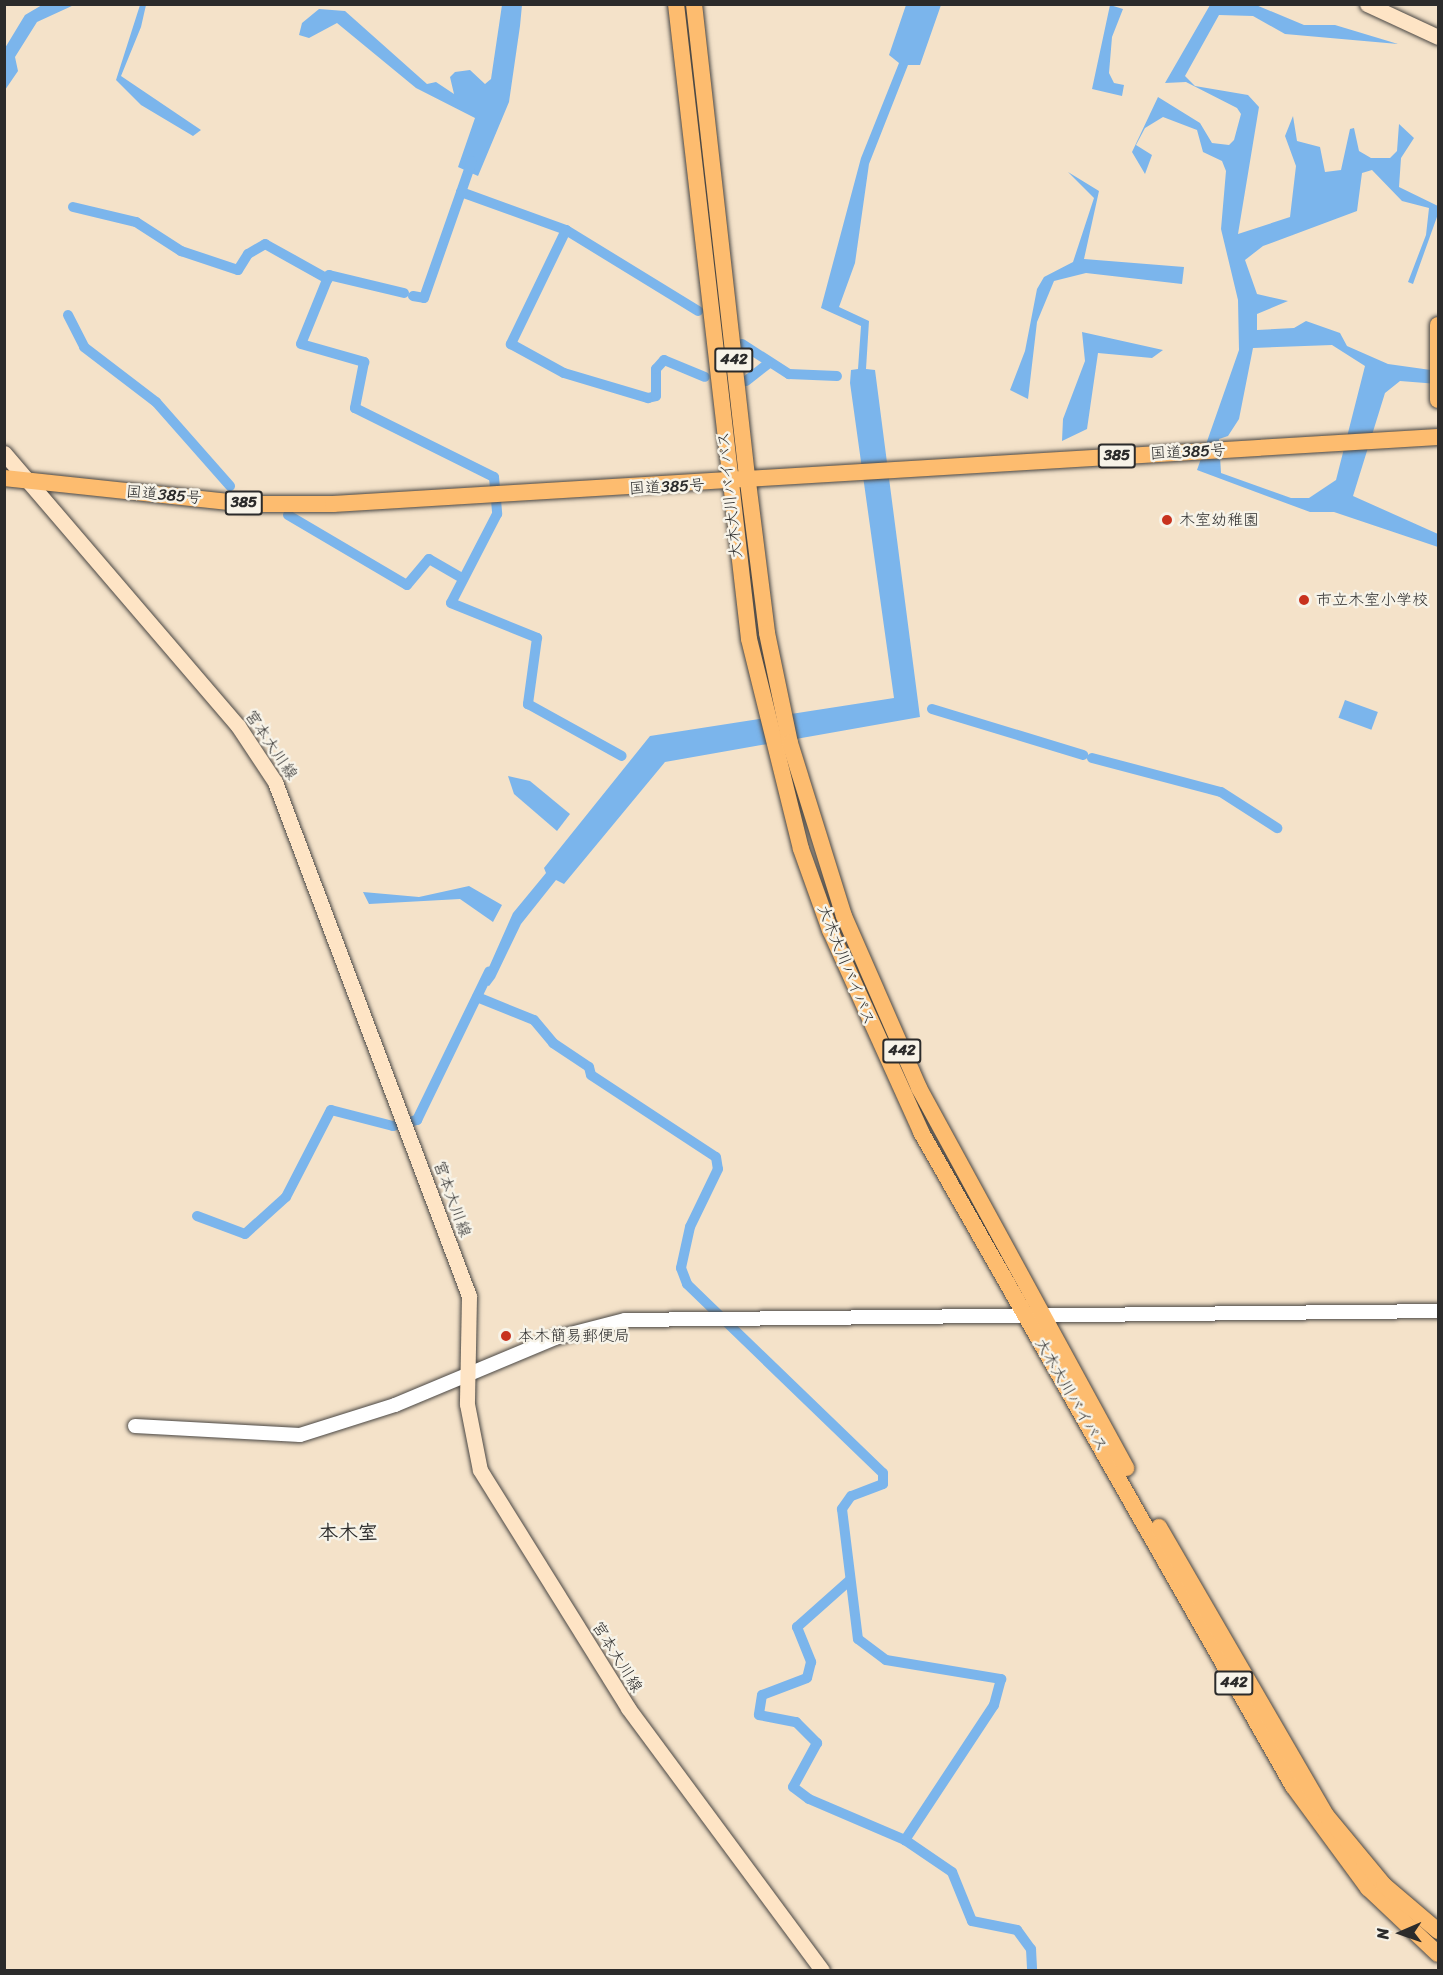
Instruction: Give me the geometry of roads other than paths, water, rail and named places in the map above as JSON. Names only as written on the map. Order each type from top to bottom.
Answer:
[{"type":"highway","name":"大木大川バイパス","points":[[676,4],[748,639],[772,745],[801,849],[862,1011],[921,1132],[1022,1312],[1042,1345],[1072,1382],[1326,1815],[1384,1885],[1438,1931]]},
{"type":"highway","name":"大木大川バイパス","points":[[694,4],[748,482],[782,715],[844,916],[923,1098],[1060,1340],[1072,1382],[1313,1817],[1395,1917],[1438,1954]]},
{"type":"highway","points":[[1438,325],[1436,351],[1438,395]]},
{"type":"highway","name":"国道385号","points":[[4,478],[29,483],[249,504],[485,497],[1438,437]]},
{"type":"main road","points":[[1367,4],[1438,37]]},
{"type":"main road","name":"宮本大川線","points":[[4,453],[238,726],[291,811],[469,1296],[469,1433],[480,1470],[628,1708],[822,1971]]},
{"type":"street","points":[[135,1426],[300,1435],[395,1405],[468,1371],[599,1324],[731,1317],[1022,1312],[1233,1309],[1438,1311]]},
{"type":"water","points":[[42,5],[74,5],[37,22],[15,57],[18,71],[5,90],[5,48],[25,15]]},
{"type":"water","points":[[140,5],[146,5],[141,27],[121,76],[201,130],[193,136],[141,105],[116,80]]},
{"type":"water","points":[[502,5],[522,5],[520,26],[509,102],[478,176],[458,167],[475,118],[416,88],[337,23],[309,38],[299,35],[302,23],[319,9],[345,11],[427,84],[436,82],[454,94],[450,77],[455,72],[470,70],[485,84],[491,79]]},
{"type":"water","points":[[906,5],[941,5],[920,65],[908,65],[869,164],[855,263],[839,307],[869,321],[866,369],[875,370],[920,717],[665,762],[564,884],[556,880],[521,924],[495,978],[489,986],[482,983],[513,913],[546,873],[544,868],[650,736],[894,698],[850,383],[851,370],[858,369],[861,326],[821,308],[861,158],[899,63],[889,55]]},
{"type":"water","points":[[1110,5],[1123,9],[1112,37],[1109,73],[1114,83],[1124,85],[1122,96],[1092,89]]},
{"type":"water","points":[[1210,5],[1256,5],[1304,25],[1335,25],[1398,44],[1285,34],[1253,16],[1219,15],[1185,76],[1195,86],[1248,95],[1259,107],[1238,234],[1290,217],[1296,166],[1285,136],[1293,116],[1297,141],[1320,147],[1325,172],[1341,170],[1350,129],[1354,128],[1359,151],[1371,158],[1390,158],[1397,151],[1399,124],[1414,138],[1401,158],[1399,187],[1438,206],[1438,214],[1413,284],[1408,282],[1426,235],[1429,208],[1402,201],[1372,170],[1362,173],[1357,211],[1263,246],[1245,260],[1257,294],[1288,301],[1257,314],[1257,330],[1294,328],[1306,321],[1340,333],[1347,346],[1388,364],[1438,371],[1438,384],[1400,381],[1385,393],[1353,496],[1438,534],[1438,547],[1334,512],[1310,512],[1197,470],[1239,350],[1238,300],[1221,229],[1226,171],[1222,161],[1203,152],[1197,130],[1163,117],[1145,128],[1136,145],[1152,155],[1145,174],[1132,152],[1158,97],[1200,123],[1212,143],[1229,145],[1234,140],[1241,114],[1237,108],[1186,82],[1165,83]],"holes":[[[1332,345],[1365,366],[1336,480],[1309,498],[1291,498],[1221,473],[1219,439],[1228,436],[1239,419],[1253,348]]]},
{"type":"water","points":[[1068,172],[1099,191],[1084,259],[1184,267],[1182,284],[1086,273],[1054,281],[1037,322],[1028,399],[1010,390],[1025,351],[1037,289],[1044,277],[1073,262],[1094,198]]},
{"type":"water","points":[[1082,332],[1163,350],[1152,358],[1098,353],[1087,429],[1062,441],[1063,419],[1085,361]]},
{"type":"water","points":[[1345,700],[1378,712],[1371,730],[1339,718]]},
{"type":"water","points":[[508,776],[530,781],[570,814],[557,831],[514,794]]},
{"type":"water","points":[[469,886],[502,905],[493,922],[460,899],[369,904],[363,892],[419,897]]},
{"type":"waterway","points":[[413,296],[424,298],[472,161]]},
{"type":"waterway","points":[[461,192],[566,230],[698,311]]},
{"type":"waterway","points":[[73,207],[136,222],[181,251],[238,270],[248,254],[265,244],[328,279]]},
{"type":"waterway","points":[[566,230],[511,344],[564,373],[648,398],[656,396],[656,369],[664,360],[705,377]]},
{"type":"waterway","points":[[404,293],[329,275],[301,344],[364,362],[355,408],[494,477],[497,514],[451,603],[537,638],[528,704],[622,756]]},
{"type":"waterway","points":[[68,315],[84,347],[156,402],[230,486]]},
{"type":"waterway","points":[[742,344],[789,374],[837,376]]},
{"type":"waterway","points":[[746,381],[768,364]]},
{"type":"waterway","points":[[288,515],[407,585],[429,559],[463,579]]},
{"type":"waterway","points":[[932,709],[1083,755]]},
{"type":"waterway","points":[[1092,758],[1221,792],[1277,828]]},
{"type":"waterway","points":[[197,1216],[245,1234],[286,1197],[331,1110],[393,1126],[417,1120],[489,972]]},
{"type":"waterway","points":[[477,997],[534,1020],[553,1043],[589,1067],[591,1075],[716,1157],[718,1169],[690,1227],[681,1268],[687,1284],[883,1473],[883,1484],[851,1496],[842,1509],[858,1639],[886,1660],[1001,1679],[994,1705],[905,1840]]},
{"type":"waterway","points":[[850,1580],[797,1627],[811,1662],[807,1678],[762,1695],[759,1715],[796,1722],[817,1743],[793,1787],[809,1799],[905,1840],[952,1872],[972,1921],[1017,1930],[1031,1949],[1032,1970]]},
{"type":"place","name":"木室幼稚園","points":[[1167,520]]},
{"type":"place","name":"市立木室小学校","points":[[1304,600]]},
{"type":"place","name":"本木簡易郵便局","points":[[506,1336]]},
{"type":"district","name":"本木室","points":[[348,1532]]}]
